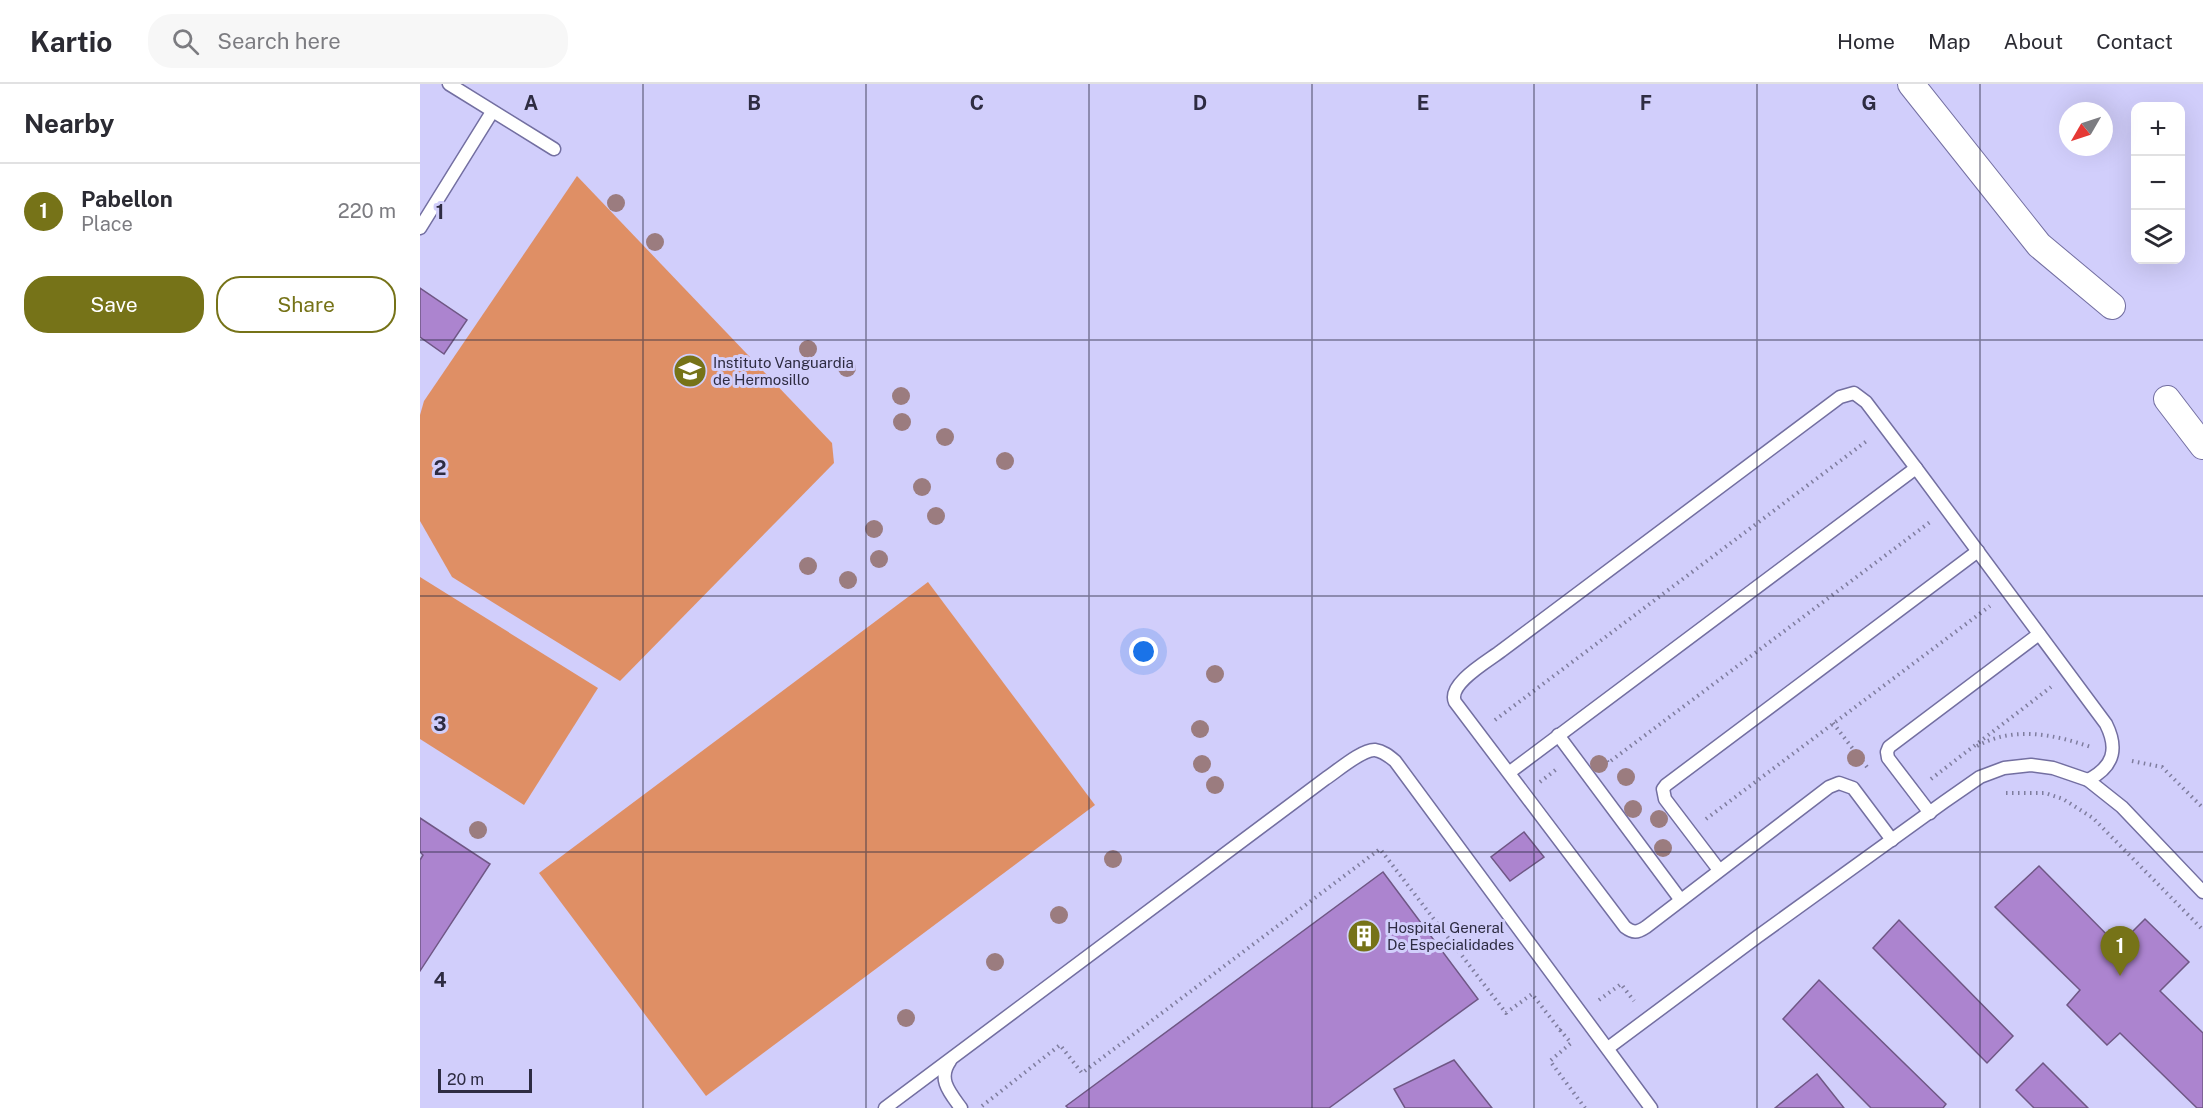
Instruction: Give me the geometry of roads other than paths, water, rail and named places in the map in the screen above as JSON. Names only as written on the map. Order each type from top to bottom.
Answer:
[{"type":"street","points":[[1911,84],[2039,245],[2112,306]]},
{"type":"street","points":[[2167,399],[2203,446]]},
{"type":"lane","points":[[449,84],[554,149]]},
{"type":"lane","points":[[420,228],[492,112]]},
{"type":"lane","points":[[1892,840],[1853,788],[1839,783],[1829,787],[1639,931],[1632,932],[1625,927],[1455,702],[1454,690],[1460,682],[1689,510],[1847,393],[1854,393],[1859,395],[1917,468],[2106,724],[2112,736],[2113,746],[2109,765],[2101,773],[2088,780]]},
{"type":"lane","points":[[1509,772],[1917,468]]},
{"type":"lane","points":[[1719,870],[1665,799],[1663,789],[1666,785],[1978,551]]},
{"type":"lane","points":[[1930,813],[1888,758],[1889,747],[2039,634]]},
{"type":"lane","points":[[1558,735],[1680,899]]},
{"type":"lane","points":[[885,1108],[1325,779],[1372,749],[1383,752],[1395,761],[1651,1108]]},
{"type":"lane","points":[[1608,1048],[1980,777],[2004,768],[2031,765],[2053,768],[2088,780],[2122,807],[2203,892]]},
{"type":"lane","points":[[953,1058],[944,1074],[947,1088],[961,1108]]},
{"type":"lane","points":[[918,1083],[934,1081],[947,1088]]},
{"type":"place","name":"Instituto Vanguardia de Hermosillo","points":[[690,371]]},
{"type":"place","name":"Hospital General De Especialidades","points":[[1364,936]]},
{"type":"place","name":"Pabellon","points":[[2120,976]]}]
